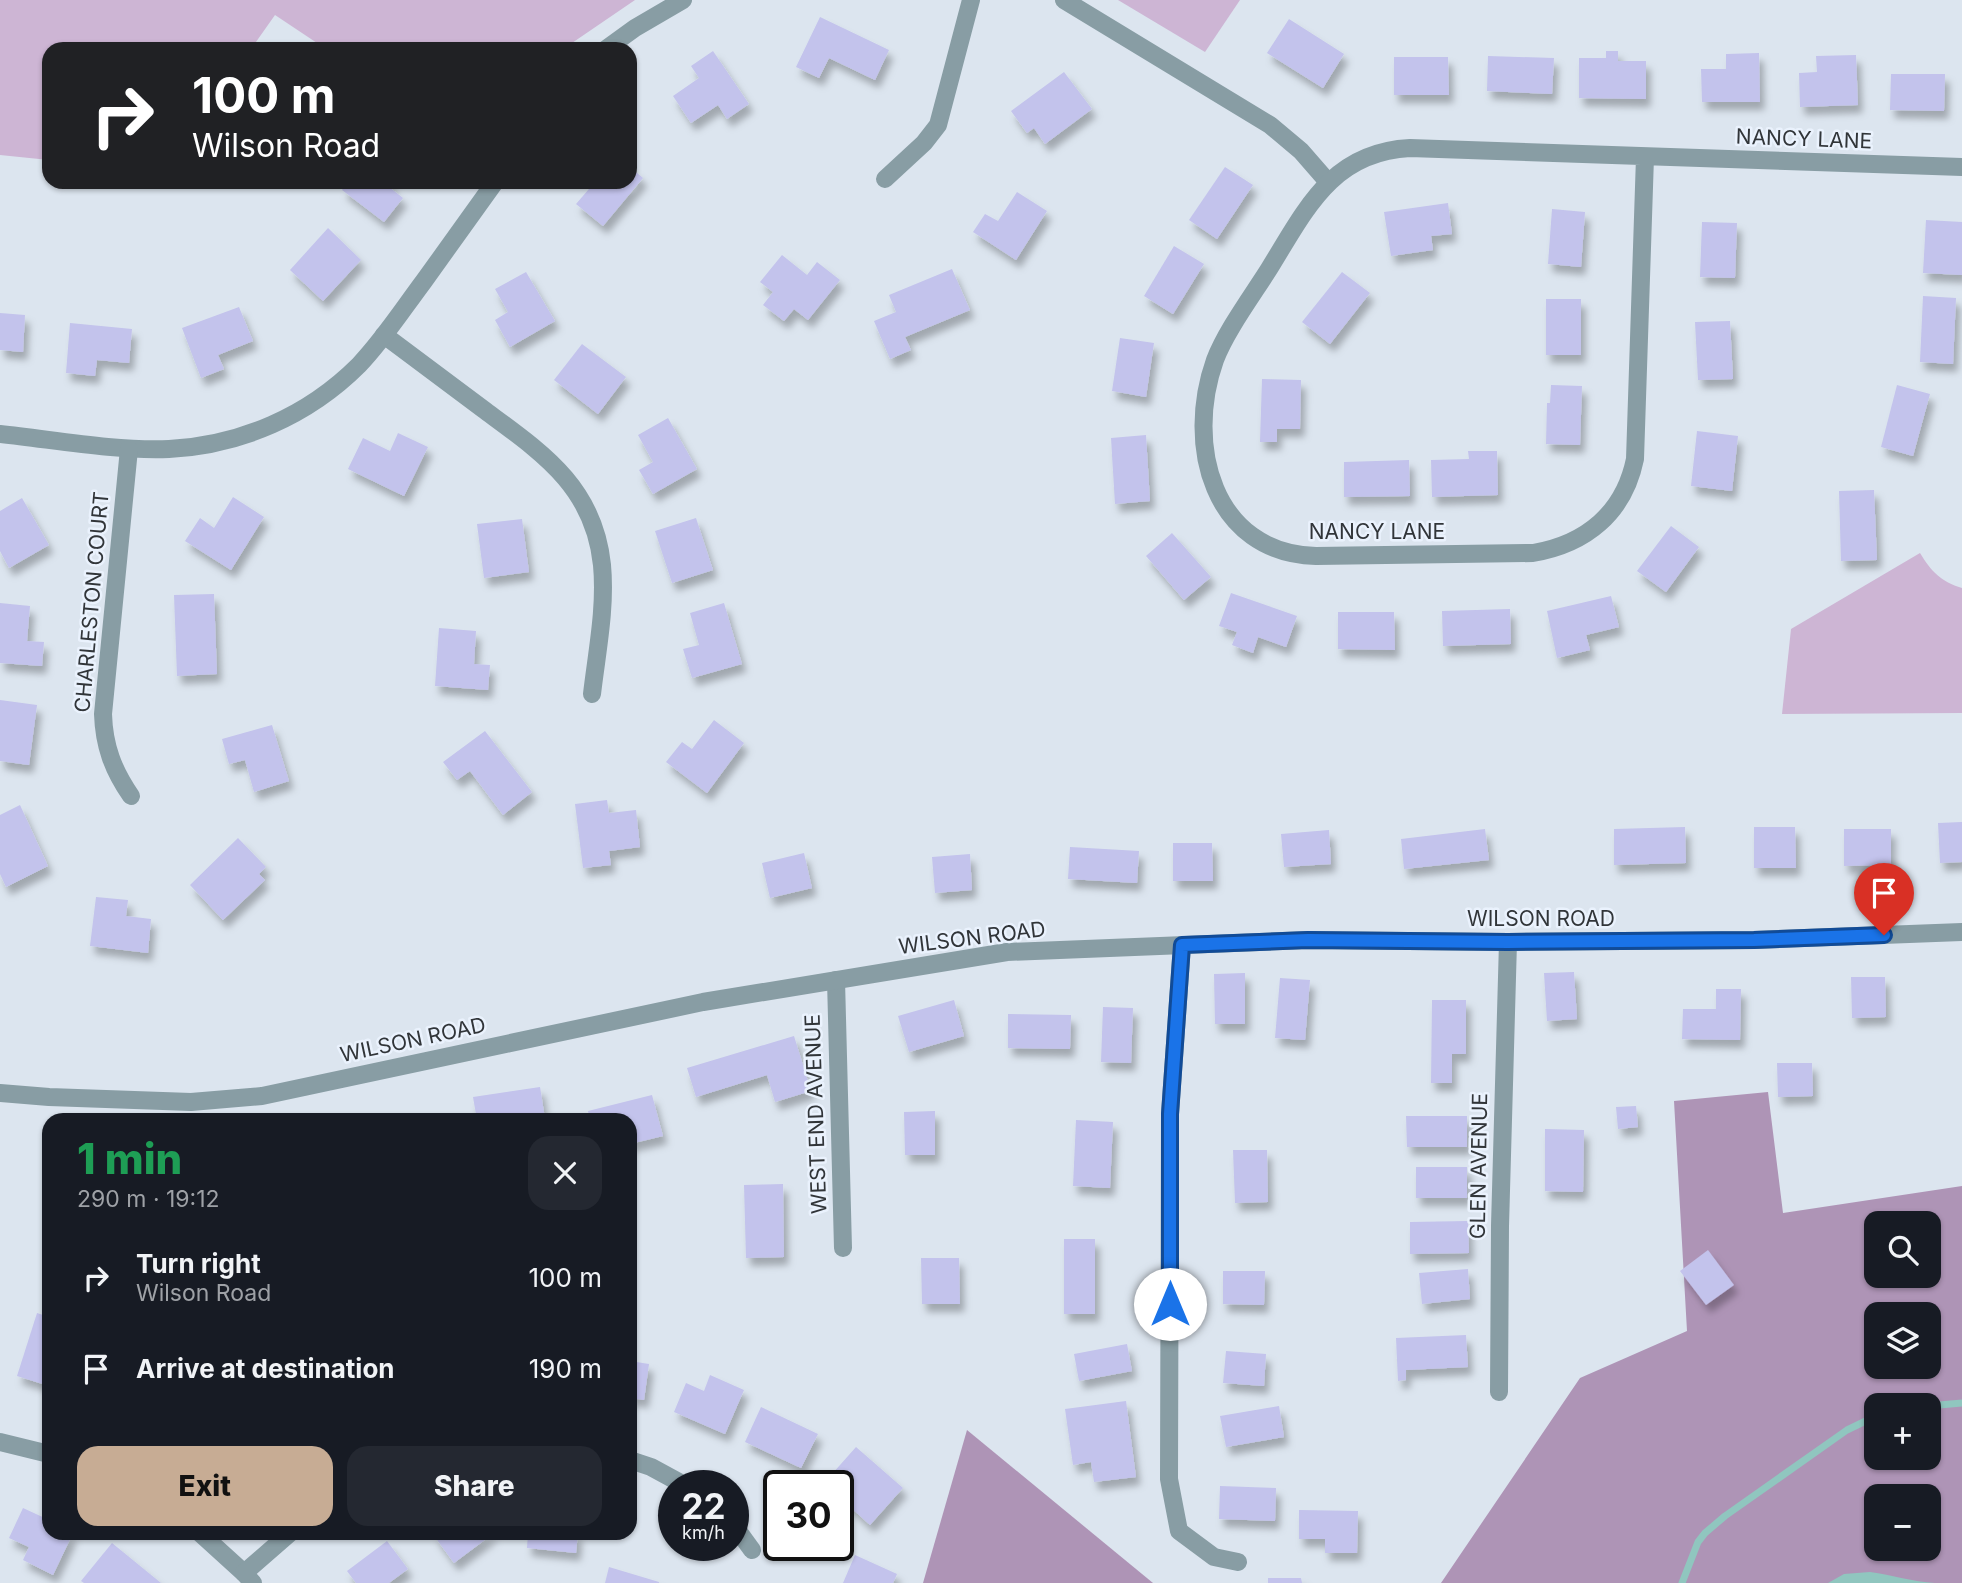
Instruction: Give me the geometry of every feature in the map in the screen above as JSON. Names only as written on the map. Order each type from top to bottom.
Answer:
[{"type":"street","points":[[616,42],[683,0]]},
{"type":"street","points":[[885,179],[924,143],[938,125],[971,0]]},
{"type":"street","points":[[1064,0],[1270,125],[1301,151],[1328,182]]},
{"type":"street","name":"NANCY LANE","points":[[1645,157],[1636,448],[1631,478],[1620,498],[1596,527],[1565,546],[1534,554],[1316,556],[1291,554],[1267,545],[1243,530],[1231,517],[1208,470],[1204,435],[1207,387],[1214,364],[1230,332],[1306,209],[1339,172],[1364,157],[1396,149],[1962,167]]},
{"type":"street","points":[[0,434],[129,449],[168,449],[214,444],[275,424],[335,386],[358,365],[384,335],[490,189]]},
{"type":"street","points":[[384,335],[536,449],[565,476],[581,500],[596,535],[603,576],[603,605],[593,694]]},
{"type":"street","name":"CHARLESTON COURT","points":[[129,449],[103,714],[109,756],[118,777],[131,796]]},
{"type":"street","name":"WILSON ROAD","points":[[0,1093],[191,1102],[262,1096],[703,1002],[1007,952],[1308,940],[1754,940],[1962,932]]},
{"type":"street","name":"GLEN AVENUE","points":[[1499,1392],[1500,1226],[1508,942]]},
{"type":"street","points":[[1182,945],[1170,1114],[1169,1479],[1178,1531],[1214,1557],[1238,1562]]},
{"type":"street","name":"WEST END AVENUE","points":[[836,979],[843,1248]]},
{"type":"street","points":[[0,1442],[42,1452]]},
{"type":"street","points":[[637,1462],[658,1471]]},
{"type":"street","points":[[207,1540],[248,1578],[283,1540]]},
{"type":"street","points":[[749,1546],[752,1550]]},
{"type":"shaded area","points":[[0,0],[635,0],[573,42],[316,42],[275,15],[256,42],[42,42],[42,159],[0,155]]},
{"type":"shaded area","points":[[1118,0],[1240,0],[1205,52]]},
{"type":"shaded area","points":[[1920,553],[1937,575],[1962,588],[1962,713],[1782,714],[1791,629]]},
{"type":"shaded area","points":[[1768,1092],[1783,1213],[1962,1186],[1962,1583],[1441,1583],[1580,1378],[1687,1331],[1674,1101]]},
{"type":"shaded area","points":[[967,1430],[1153,1583],[923,1583]]},
{"type":"shaded area","points":[[1870,1572],[1935,1583],[1828,1583],[1844,1574]]},
{"type":"building","points":[[820,17],[889,50],[875,80],[829,58],[819,78],[796,67]]},
{"type":"building","points":[[1289,19],[1344,54],[1323,88],[1267,53]]},
{"type":"building","points":[[713,51],[749,104],[727,119],[718,105],[691,123],[673,96],[699,78],[691,66]]},
{"type":"building","points":[[1606,51],[1618,51],[1618,61],[1646,61],[1646,99],[1579,98],[1579,58],[1606,58]]},
{"type":"building","points":[[1759,53],[1760,102],[1702,102],[1701,69],[1726,69],[1726,54]]},
{"type":"building","points":[[1856,55],[1858,105],[1800,107],[1799,73],[1817,72],[1816,56]]},
{"type":"building","points":[[1488,56],[1554,58],[1552,94],[1487,91]]},
{"type":"building","points":[[1394,57],[1448,57],[1449,95],[1394,95]]},
{"type":"building","points":[[1064,72],[1092,109],[1045,144],[1034,128],[1027,133],[1011,111]]},
{"type":"building","points":[[1891,74],[1945,74],[1944,111],[1890,110]]},
{"type":"building","points":[[1225,167],[1253,185],[1217,239],[1189,220]]},
{"type":"building","points":[[637,173],[643,178],[637,185]]},
{"type":"building","points":[[392,189],[403,198],[384,222],[342,190]]},
{"type":"building","points":[[589,189],[634,189],[603,226],[576,204]]},
{"type":"building","points":[[1017,192],[1047,211],[1016,260],[973,232],[985,214],[998,221]]},
{"type":"building","points":[[1448,203],[1452,234],[1431,236],[1433,250],[1391,256],[1384,212]]},
{"type":"building","points":[[1552,209],[1585,212],[1581,267],[1548,264]]},
{"type":"building","points":[[1926,220],[1962,222],[1962,275],[1923,273]]},
{"type":"building","points":[[1702,222],[1737,223],[1735,278],[1700,277]]},
{"type":"building","points":[[328,228],[361,260],[323,301],[290,270]]},
{"type":"building","points":[[1174,246],[1204,264],[1173,314],[1144,296]]},
{"type":"building","points":[[782,255],[807,275],[817,262],[840,280],[808,320],[794,309],[784,321],[763,305],[773,292],[760,282]]},
{"type":"building","points":[[952,269],[970,310],[905,337],[911,350],[890,359],[874,321],[896,312],[889,295]]},
{"type":"building","points":[[526,272],[555,321],[510,347],[495,320],[508,312],[495,289]]},
{"type":"building","points":[[1342,272],[1370,293],[1330,344],[1302,322]]},
{"type":"building","points":[[1923,296],[1956,298],[1953,364],[1920,362]]},
{"type":"building","points":[[1546,299],[1581,299],[1581,355],[1546,355]]},
{"type":"building","points":[[239,307],[253,341],[218,355],[224,369],[201,378],[182,328]]},
{"type":"building","points":[[0,313],[25,315],[23,352],[0,350]]},
{"type":"building","points":[[1730,321],[1733,379],[1698,380],[1695,322]]},
{"type":"building","points":[[70,323],[132,329],[129,363],[97,360],[95,376],[66,373]]},
{"type":"building","points":[[1120,338],[1154,343],[1146,397],[1112,391]]},
{"type":"building","points":[[582,344],[626,377],[598,414],[554,380]]},
{"type":"building","points":[[1262,379],[1301,380],[1300,429],[1277,429],[1277,442],[1260,442]]},
{"type":"building","points":[[1551,385],[1582,386],[1580,445],[1546,444],[1547,403],[1550,403]]},
{"type":"building","points":[[1897,385],[1930,394],[1913,456],[1881,447]]},
{"type":"building","points":[[668,418],[697,469],[653,494],[639,470],[653,462],[638,435]]},
{"type":"building","points":[[1697,431],[1738,436],[1732,491],[1691,486]]},
{"type":"building","points":[[398,433],[428,447],[404,496],[348,469],[363,438],[390,451]]},
{"type":"building","points":[[1146,435],[1150,501],[1115,504],[1111,438]]},
{"type":"building","points":[[1468,451],[1497,451],[1498,495],[1432,497],[1431,460],[1469,459]]},
{"type":"building","points":[[1409,460],[1410,496],[1344,497],[1344,462]]},
{"type":"building","points":[[1874,490],[1877,560],[1841,561],[1839,491]]},
{"type":"building","points":[[233,497],[264,517],[231,570],[185,541],[200,518],[214,528]]},
{"type":"building","points":[[22,498],[49,545],[9,568],[0,551],[0,511]]},
{"type":"building","points":[[696,518],[713,570],[672,583],[655,531]]},
{"type":"building","points":[[522,519],[529,572],[484,578],[477,524]]},
{"type":"building","points":[[1671,526],[1699,547],[1666,592],[1637,571]]},
{"type":"building","points":[[1172,533],[1211,577],[1184,600],[1146,556]]},
{"type":"building","points":[[1231,593],[1297,616],[1286,647],[1258,637],[1253,653],[1232,645],[1237,632],[1219,626]]},
{"type":"building","points":[[214,594],[217,674],[177,676],[174,595]]},
{"type":"building","points":[[1611,596],[1619,627],[1586,635],[1590,650],[1557,658],[1547,611]]},
{"type":"building","points":[[0,603],[30,606],[27,641],[44,642],[42,666],[0,663]]},
{"type":"building","points":[[724,603],[742,664],[692,678],[683,649],[699,645],[690,613]]},
{"type":"building","points":[[1510,609],[1511,644],[1443,646],[1442,611]]},
{"type":"building","points":[[1338,612],[1394,612],[1395,650],[1338,649]]},
{"type":"building","points":[[439,628],[476,631],[474,664],[490,665],[488,690],[435,686]]},
{"type":"building","points":[[0,700],[37,705],[29,765],[0,761]]},
{"type":"building","points":[[714,720],[744,743],[707,793],[666,762],[682,742],[692,749]]},
{"type":"building","points":[[272,725],[289,781],[254,792],[245,760],[229,764],[222,739]]},
{"type":"building","points":[[485,731],[532,792],[503,815],[470,771],[457,780],[443,762]]},
{"type":"building","points":[[607,800],[609,813],[636,810],[640,847],[609,851],[611,865],[583,868],[575,804]]},
{"type":"building","points":[[20,805],[48,866],[6,887],[0,874],[0,815]]},
{"type":"building","points":[[1962,822],[1962,862],[1940,863],[1938,823]]},
{"type":"building","points":[[1685,827],[1686,863],[1614,865],[1614,829]]},
{"type":"building","points":[[1754,827],[1795,827],[1796,868],[1754,868]]},
{"type":"building","points":[[1485,829],[1489,860],[1404,869],[1401,839]]},
{"type":"building","points":[[1844,829],[1891,829],[1891,865],[1844,866]]},
{"type":"building","points":[[1329,830],[1331,864],[1284,867],[1281,834]]},
{"type":"building","points":[[238,838],[266,867],[259,874],[265,880],[223,920],[190,885]]},
{"type":"building","points":[[1173,843],[1212,843],[1213,881],[1173,881]]},
{"type":"building","points":[[1070,847],[1139,851],[1137,883],[1068,879]]},
{"type":"building","points":[[804,853],[812,888],[770,898],[762,863]]},
{"type":"building","points":[[970,854],[972,890],[935,893],[932,857]]},
{"type":"building","points":[[96,897],[128,900],[126,916],[151,919],[148,953],[90,946]]},
{"type":"building","points":[[1574,972],[1577,1019],[1547,1021],[1544,973]]},
{"type":"building","points":[[1245,973],[1245,1024],[1215,1024],[1214,974]]},
{"type":"building","points":[[1851,977],[1885,977],[1886,1017],[1852,1018]]},
{"type":"building","points":[[1280,978],[1310,980],[1305,1040],[1275,1038]]},
{"type":"building","points":[[1716,989],[1741,989],[1740,1040],[1682,1039],[1683,1009],[1716,1009]]},
{"type":"building","points":[[954,1000],[964,1036],[909,1052],[898,1016]]},
{"type":"building","points":[[1432,1000],[1466,1000],[1466,1054],[1452,1054],[1452,1083],[1431,1083]]},
{"type":"building","points":[[1103,1007],[1133,1008],[1131,1063],[1101,1062]]},
{"type":"building","points":[[1008,1014],[1071,1015],[1070,1049],[1008,1048]]},
{"type":"building","points":[[794,1036],[811,1091],[775,1102],[767,1075],[696,1097],[687,1068]]},
{"type":"building","points":[[1777,1063],[1812,1063],[1813,1096],[1778,1097]]},
{"type":"building","points":[[540,1087],[544,1113],[476,1113],[473,1097]]},
{"type":"building","points":[[652,1095],[663,1136],[637,1142],[637,1113],[588,1111]]},
{"type":"building","points":[[1636,1106],[1638,1127],[1618,1129],[1616,1107]]},
{"type":"building","points":[[935,1111],[935,1155],[905,1155],[904,1112]]},
{"type":"building","points":[[1406,1116],[1467,1116],[1467,1147],[1407,1147]]},
{"type":"building","points":[[1076,1120],[1113,1122],[1110,1188],[1073,1186]]},
{"type":"building","points":[[1545,1129],[1584,1130],[1583,1192],[1545,1191]]},
{"type":"building","points":[[1233,1150],[1267,1150],[1268,1202],[1235,1203]]},
{"type":"building","points":[[1416,1167],[1467,1167],[1467,1198],[1416,1198]]},
{"type":"building","points":[[783,1184],[784,1257],[746,1258],[744,1185]]},
{"type":"building","points":[[1468,1221],[1469,1253],[1410,1254],[1410,1222]]},
{"type":"building","points":[[1064,1239],[1095,1239],[1095,1314],[1064,1314]]},
{"type":"building","points":[[1708,1250],[1734,1285],[1706,1305],[1680,1271]]},
{"type":"building","points":[[921,1258],[959,1258],[960,1304],[922,1304]]},
{"type":"building","points":[[1468,1269],[1470,1299],[1422,1304],[1419,1273]]},
{"type":"building","points":[[1223,1271],[1265,1271],[1264,1305],[1223,1304]]},
{"type":"building","points":[[37,1313],[42,1315],[42,1384],[17,1376]]},
{"type":"building","points":[[1466,1335],[1468,1367],[1406,1370],[1406,1380],[1398,1381],[1396,1338]]},
{"type":"building","points":[[1127,1344],[1132,1371],[1079,1381],[1074,1354]]},
{"type":"building","points":[[1226,1351],[1266,1354],[1264,1386],[1223,1383]]},
{"type":"building","points":[[637,1362],[649,1364],[644,1400],[637,1399]]},
{"type":"building","points":[[710,1375],[744,1390],[725,1434],[674,1412],[686,1383],[704,1391]]},
{"type":"building","points":[[1126,1401],[1136,1477],[1094,1482],[1091,1462],[1073,1465],[1065,1409]]},
{"type":"building","points":[[1279,1406],[1284,1437],[1226,1447],[1220,1416]]},
{"type":"building","points":[[761,1407],[818,1434],[801,1468],[745,1442]]},
{"type":"building","points":[[856,1447],[903,1488],[870,1525],[854,1510],[854,1470],[836,1470]]},
{"type":"building","points":[[1220,1486],[1276,1488],[1275,1521],[1219,1519]]},
{"type":"building","points":[[23,1508],[42,1517],[42,1540],[70,1540],[53,1575],[23,1560],[29,1547],[9,1538]]},
{"type":"building","points":[[1299,1510],[1358,1511],[1357,1553],[1325,1553],[1325,1539],[1299,1539]]},
{"type":"building","points":[[437,1540],[485,1540],[454,1563]]},
{"type":"building","points":[[528,1540],[577,1540],[576,1553],[527,1548]]},
{"type":"building","points":[[387,1541],[408,1569],[389,1583],[356,1583],[347,1571]]},
{"type":"building","points":[[112,1543],[161,1583],[81,1581]]},
{"type":"building","points":[[855,1555],[897,1574],[893,1583],[843,1583]]},
{"type":"building","points":[[609,1567],[659,1582],[659,1583],[605,1583]]},
{"type":"building","points":[[1268,1578],[1301,1578],[1302,1583],[1268,1583]]},
{"type":"waterway","points":[[1941,1405],[1962,1403]]},
{"type":"waterway","points":[[1682,1583],[1698,1542],[1705,1533],[1847,1430],[1864,1422]]},
{"type":"route","points":[[1170,1304],[1170,1114],[1182,945],[1308,940],[1754,940],[1884,935]]}]
